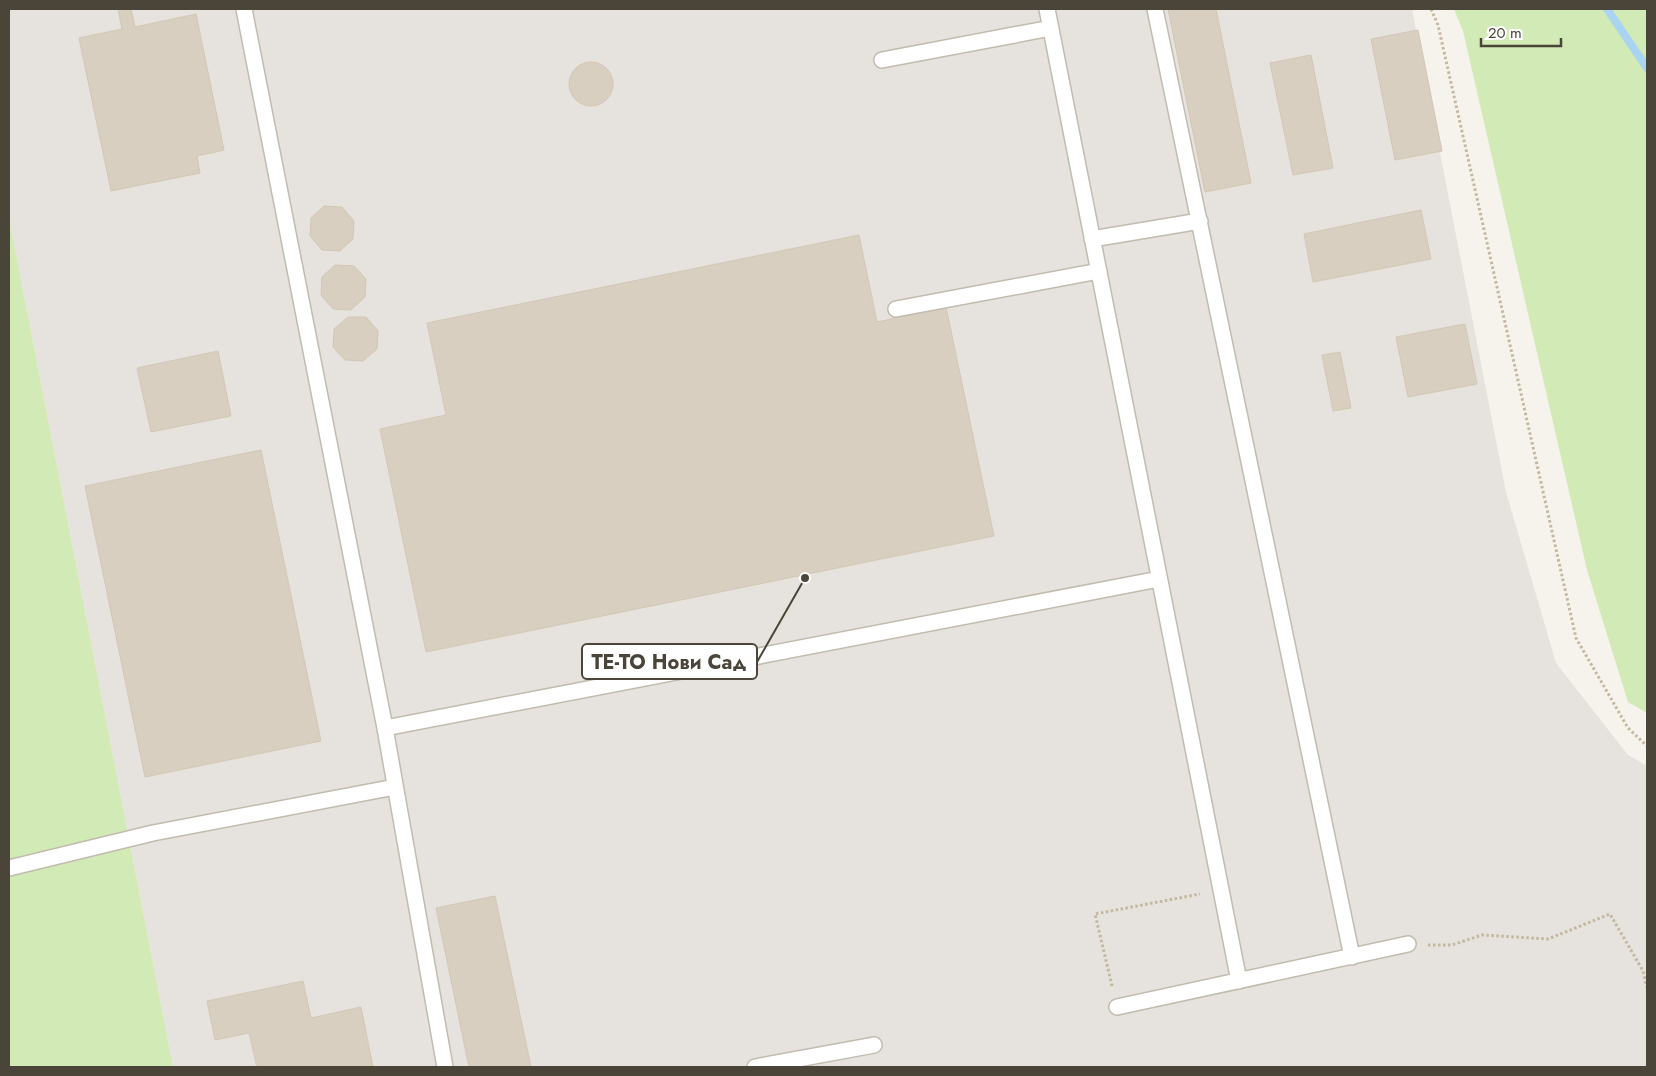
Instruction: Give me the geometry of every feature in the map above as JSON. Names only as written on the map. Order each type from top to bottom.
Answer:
[{"type":"lane","points":[[244,9],[385,728],[445,1067]]},
{"type":"lane","points":[[1047,9],[1239,981]]},
{"type":"lane","points":[[1155,9],[1352,957]]},
{"type":"lane","points":[[882,60],[1051,28]]},
{"type":"lane","points":[[1092,238],[1200,221]]},
{"type":"lane","points":[[896,309],[1099,271]]},
{"type":"lane","points":[[385,728],[1159,579]]},
{"type":"lane","points":[[9,868],[153,833],[395,787]]},
{"type":"lane","points":[[1117,1007],[1408,944]]},
{"type":"lane","points":[[755,1067],[874,1045]]},
{"type":"path","points":[[1431,9],[1440,35],[1576,638],[1628,728],[1647,746]]},
{"type":"path","points":[[1117,1007],[1095,914],[1221,890]]},
{"type":"path","points":[[1408,944],[1452,946],[1482,935],[1548,939],[1610,914],[1643,971],[1647,988]]},
{"type":"shaded area","points":[[9,9],[1412,9],[1506,492],[1556,663],[1628,755],[1647,766],[1647,1067],[173,1067],[9,218]]},
{"type":"green space","points":[[1454,9],[1647,9],[1647,713],[1628,702],[1587,570],[1463,31]]},
{"type":"green space","points":[[9,218],[173,1067],[9,1067]]},
{"type":"building","points":[[118,9],[131,9],[135,27],[196,14],[224,150],[197,156],[200,173],[111,191],[79,38],[122,29]]},
{"type":"building","points":[[1168,9],[1216,9],[1251,183],[1205,192]]},
{"type":"building","points":[[1418,30],[1442,151],[1395,160],[1371,39]]},
{"type":"building","points":[[1311,55],[1333,168],[1293,175],[1270,63]]},
{"type":"building","points":[[591,62],[603,66],[609,72],[613,84],[609,96],[603,102],[591,106],[579,102],[573,96],[569,84],[573,72],[579,66]]},
{"type":"building","points":[[324,206],[342,207],[354,221],[353,239],[340,251],[322,250],[310,236],[311,218]]},
{"type":"building","points":[[1421,210],[1431,259],[1313,282],[1304,234]]},
{"type":"building","points":[[859,235],[877,322],[946,307],[994,536],[426,652],[380,429],[446,415],[427,323]]},
{"type":"building","points":[[335,265],[354,266],[366,279],[365,297],[351,310],[333,309],[321,295],[322,277]]},
{"type":"building","points":[[348,317],[366,317],[378,331],[377,349],[363,361],[345,360],[333,347],[334,329]]},
{"type":"building","points":[[1465,324],[1477,384],[1408,397],[1396,337]]},
{"type":"building","points":[[218,351],[231,416],[151,432],[137,368]]},
{"type":"building","points":[[1340,352],[1351,408],[1333,411],[1322,355]]},
{"type":"building","points":[[261,450],[321,741],[145,777],[85,486]]},
{"type":"building","points":[[495,896],[531,1067],[469,1067],[436,908]]},
{"type":"building","points":[[303,981],[311,1018],[361,1007],[373,1067],[257,1067],[249,1033],[215,1040],[207,1001]]},
{"type":"waterway","points":[[1607,9],[1647,68]]},
{"type":"place","name":"ТЕ-ТО Нови Сад","points":[[805,578]]}]
